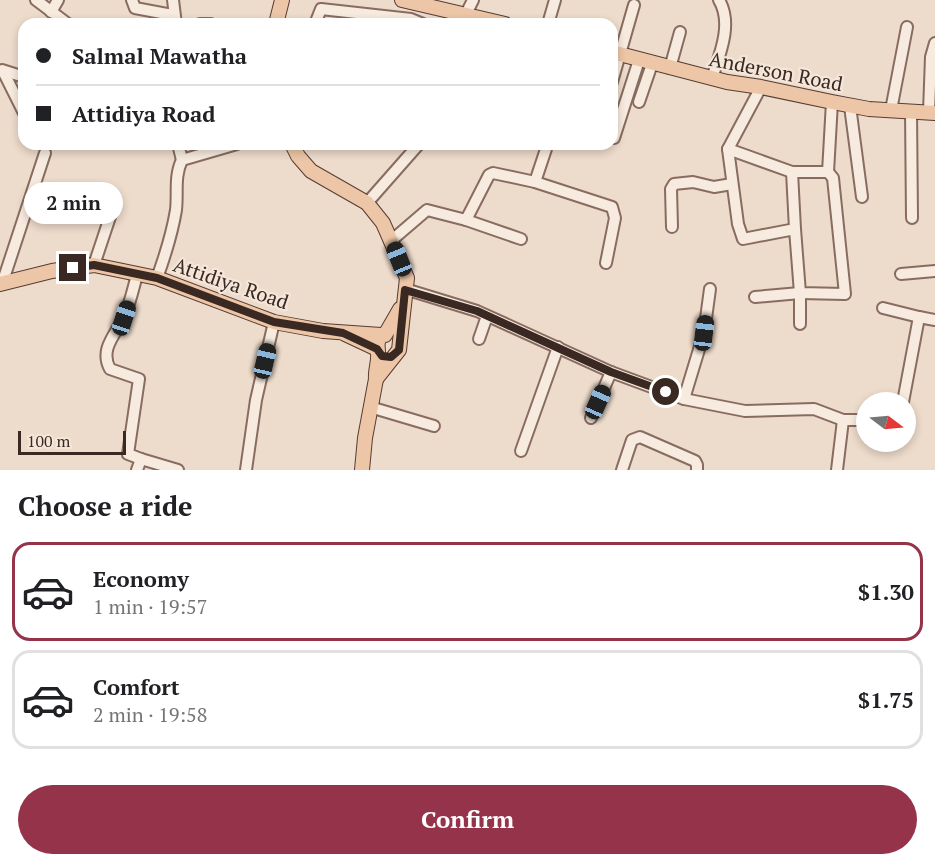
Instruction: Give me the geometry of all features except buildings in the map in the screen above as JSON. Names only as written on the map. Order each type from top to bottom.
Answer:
[{"type":"main road","points":[[278,18],[282,0]]},
{"type":"main road","points":[[410,1],[479,18]]},
{"type":"main road","name":"Anderson Road","points":[[618,54],[747,86],[850,106],[932,113]]},
{"type":"main road","points":[[295,150],[311,171],[367,203],[383,223],[407,278],[397,349],[376,379]]},
{"type":"main road","name":"Attidiya Road","points":[[1,284],[52,271],[94,265],[157,278],[274,322],[343,333]]},
{"type":"main road","points":[[362,470],[376,379],[378,339],[396,319],[404,296]]},
{"type":"main road","points":[[343,333],[390,334],[398,339],[397,349],[391,357],[382,356],[378,351],[343,333]]},
{"type":"street","points":[[36,0],[60,18]]},
{"type":"street","points":[[51,12],[58,0]]},
{"type":"street","points":[[132,0],[135,8],[171,18]]},
{"type":"street","points":[[173,0],[175,18]]},
{"type":"street","points":[[466,15],[473,0]]},
{"type":"street","points":[[550,18],[555,0]]},
{"type":"street","points":[[712,78],[726,23],[725,9],[719,0]]},
{"type":"street","points":[[618,48],[634,5]]},
{"type":"street","points":[[317,18],[321,9],[364,18]]},
{"type":"street","points":[[891,110],[907,27]]},
{"type":"street","points":[[669,68],[680,32]]},
{"type":"street","points":[[932,113],[931,57],[935,43]]},
{"type":"street","points":[[639,102],[645,62]]},
{"type":"street","points":[[618,130],[645,62]]},
{"type":"street","points":[[1,72],[18,76]]},
{"type":"street","points":[[1,72],[18,102]]},
{"type":"street","points":[[761,87],[728,149],[738,224],[743,239],[795,229]]},
{"type":"street","points":[[755,297],[800,293],[845,294],[831,175],[832,102]]},
{"type":"street","points":[[850,106],[862,197]]},
{"type":"street","points":[[911,111],[912,218]]},
{"type":"street","points":[[728,149],[792,172],[831,175]]},
{"type":"street","points":[[157,278],[168,247],[176,209],[178,169],[182,160],[180,150]]},
{"type":"street","points":[[182,160],[216,150]]},
{"type":"street","points":[[367,203],[414,150]]},
{"type":"street","points":[[535,182],[546,150]]},
{"type":"street","points":[[1,284],[45,153]]},
{"type":"street","points":[[792,172],[800,324]]},
{"type":"street","points":[[466,220],[489,175],[493,173],[535,182],[612,207],[615,218],[606,263]]},
{"type":"street","points":[[672,226],[671,189],[674,184],[693,182],[714,188],[732,184]]},
{"type":"street","points":[[94,265],[115,202]]},
{"type":"street","points":[[392,240],[427,210],[466,220],[521,239]]},
{"type":"street","points":[[901,274],[935,271]]},
{"type":"street","points":[[137,275],[124,318],[115,330],[106,352],[110,369],[139,379],[128,454],[178,470]]},
{"type":"street","points":[[684,399],[704,333],[710,289]]},
{"type":"street","points":[[404,296],[487,316],[611,372],[684,399],[745,411],[814,410],[843,420],[856,420]]},
{"type":"street","points":[[883,308],[935,320]]},
{"type":"street","points":[[479,339],[487,316]]},
{"type":"street","points":[[905,392],[919,317]]},
{"type":"street","points":[[246,470],[256,400],[274,322]]},
{"type":"street","points":[[521,451],[558,347]]},
{"type":"street","points":[[591,418],[611,372]]},
{"type":"street","points":[[370,407],[434,426]]},
{"type":"street","points":[[837,470],[843,420]]},
{"type":"street","points":[[622,470],[632,440],[640,437],[694,461],[697,470]]},
{"type":"street","points":[[137,470],[141,459]]},
{"type":"route","points":[[73,268],[94,265],[157,278],[274,322],[343,333],[377,349],[382,356],[391,357],[399,350],[405,290],[477,311],[611,372],[666,392]]}]
